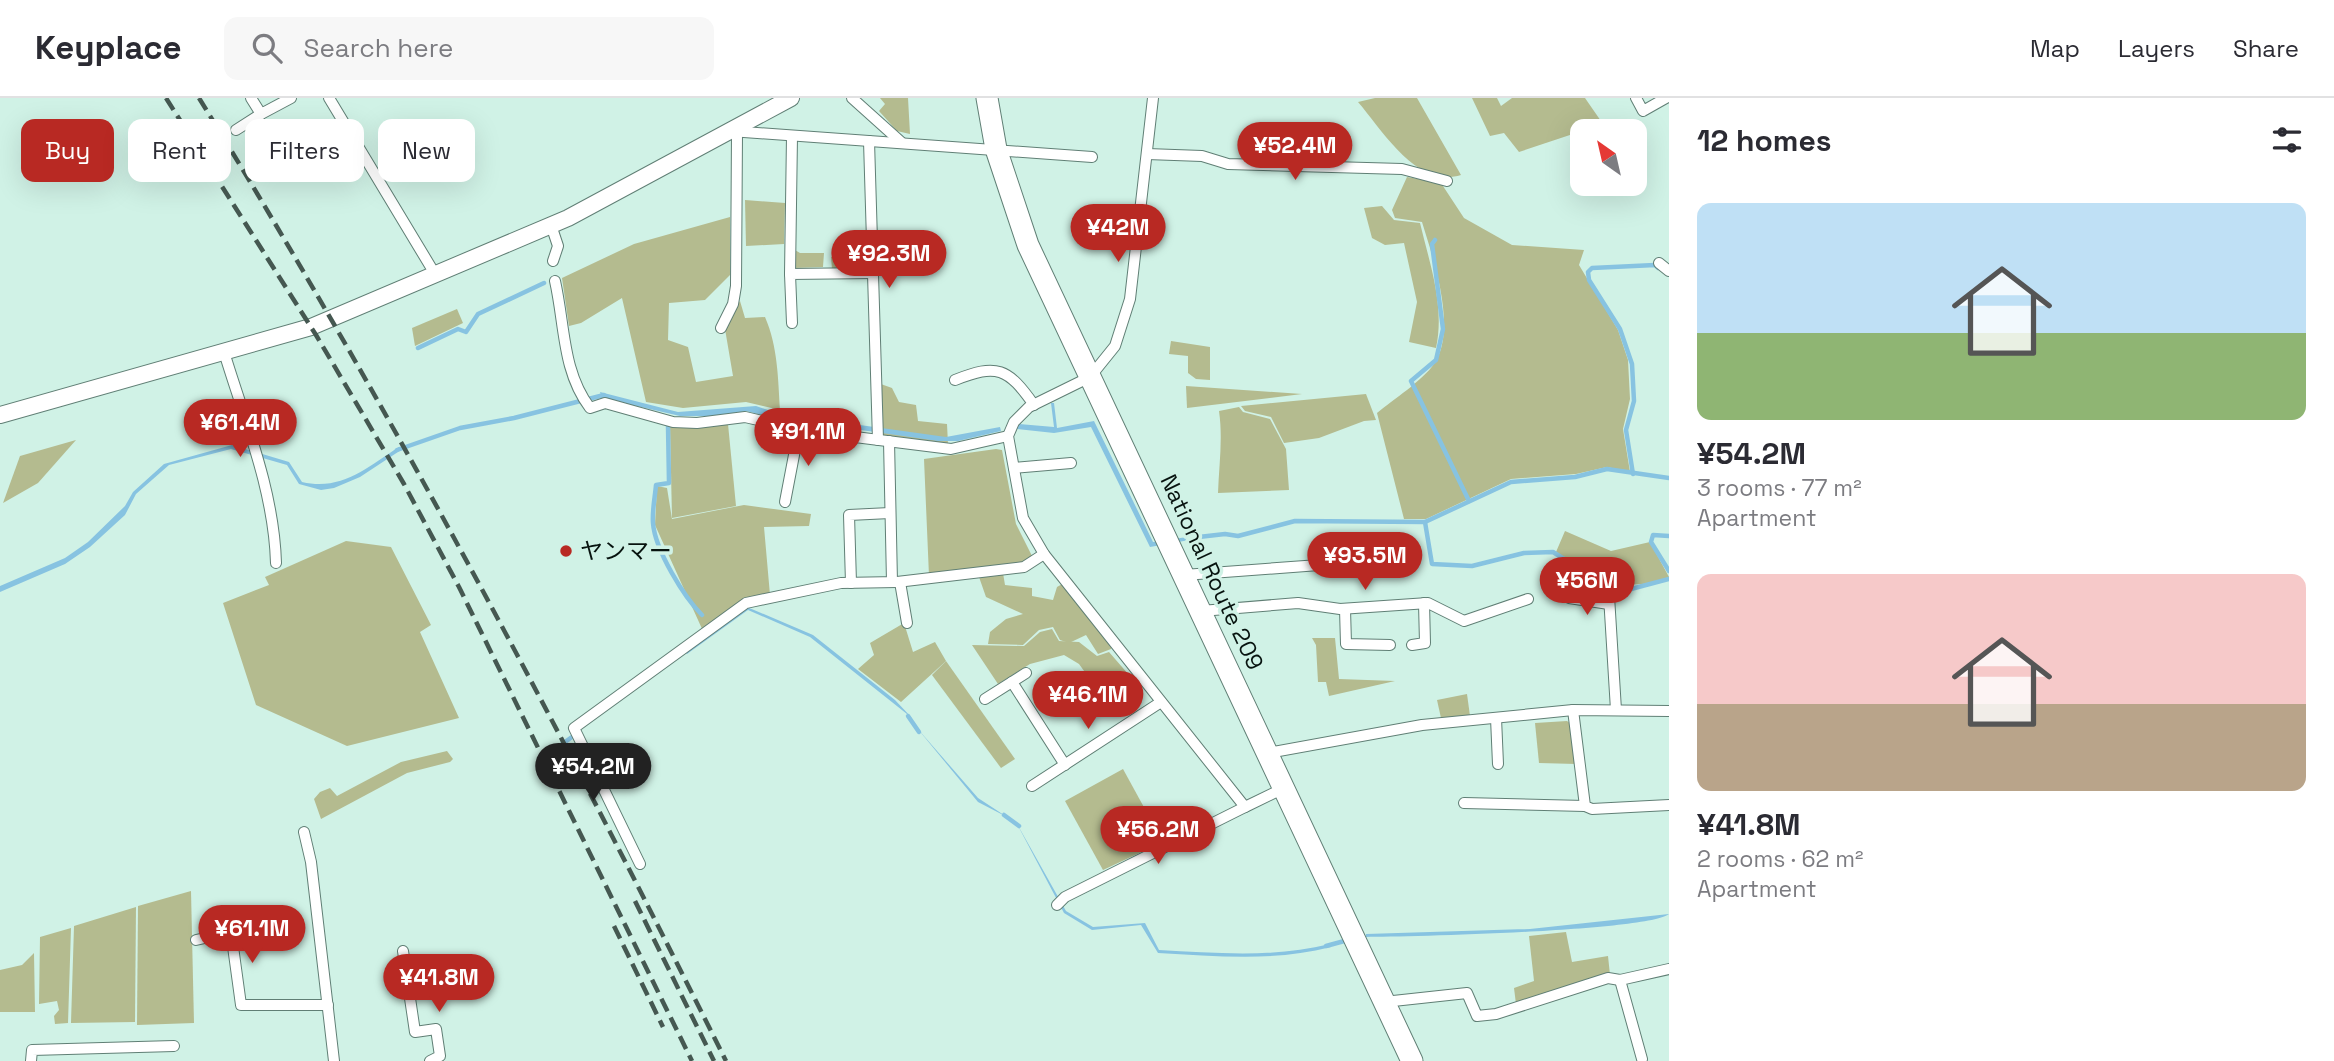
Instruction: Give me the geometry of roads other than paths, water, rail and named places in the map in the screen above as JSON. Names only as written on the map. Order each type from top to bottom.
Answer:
[{"type":"highway","name":"National Route 209","points":[[986,98],[996,149],[1028,245],[1412,1061]]},
{"type":"street","points":[[251,98],[261,114]]},
{"type":"street","points":[[236,130],[291,98]]},
{"type":"street","points":[[329,98],[435,274]]},
{"type":"street","points":[[0,415],[303,330],[551,225],[733,132],[791,98]]},
{"type":"street","points":[[852,98],[901,142]]},
{"type":"street","points":[[1153,98],[1130,299],[1115,346],[1090,377],[1034,405],[1014,422],[1008,436],[1023,519],[1044,555],[1245,807]]},
{"type":"street","points":[[1636,98],[1643,111],[1666,98]]},
{"type":"street","points":[[733,132],[901,142],[1092,158]]},
{"type":"street","points":[[720,328],[733,304],[736,286],[733,132]]},
{"type":"street","points":[[792,136],[792,323]]},
{"type":"street","points":[[869,141],[873,273],[884,441],[896,582],[907,623]]},
{"type":"street","points":[[1147,154],[1202,156],[1228,164],[1402,169],[1447,181]]},
{"type":"street","points":[[551,225],[558,246],[553,261]]},
{"type":"street","points":[[1659,263],[1669,271]]},
{"type":"street","points":[[790,274],[873,273]]},
{"type":"street","points":[[555,281],[564,321],[563,344],[579,393],[590,408],[606,402],[673,422],[697,423],[746,417],[799,429],[951,449],[1008,436]]},
{"type":"street","points":[[224,352],[266,488],[275,528],[276,563]]},
{"type":"street","points":[[955,380],[993,369],[1009,374],[1034,405]]},
{"type":"street","points":[[785,502],[799,429]]},
{"type":"street","points":[[1014,468],[1071,463]]},
{"type":"street","points":[[851,583],[849,515],[890,513]]},
{"type":"street","points":[[640,864],[574,728],[746,603],[851,583],[896,582],[1024,567],[1044,555]]},
{"type":"street","points":[[1184,575],[1319,565]]},
{"type":"street","points":[[1201,611],[1298,603],[1345,609],[1424,603],[1464,621],[1528,598]]},
{"type":"street","points":[[1569,598],[1609,600],[1616,710]]},
{"type":"street","points":[[1412,645],[1425,643],[1424,603]]},
{"type":"street","points":[[1345,609],[1346,643],[1390,645]]},
{"type":"street","points":[[985,699],[1026,673]]},
{"type":"street","points":[[1012,682],[1065,765]]},
{"type":"street","points":[[1032,786],[1161,702]]},
{"type":"street","points":[[1573,710],[1586,806]]},
{"type":"street","points":[[1268,753],[1422,725],[1573,710],[1669,711]]},
{"type":"street","points":[[1496,718],[1498,764]]},
{"type":"street","points":[[1057,905],[1065,897],[1150,852],[1284,788]]},
{"type":"street","points":[[1464,803],[1586,806],[1592,809],[1669,805]]},
{"type":"street","points":[[304,832],[311,862],[334,1061]]},
{"type":"street","points":[[196,940],[232,932],[241,1005],[328,1005]]},
{"type":"street","points":[[403,951],[415,1032],[436,1029],[440,1056],[430,1061]]},
{"type":"street","points":[[1384,1002],[1467,993],[1478,1016],[1496,1014],[1608,978],[1620,981],[1669,969]]},
{"type":"street","points":[[1620,981],[1641,1060]]},
{"type":"street","points":[[32,1061],[32,1050],[174,1046]]},
{"type":"water","points":[[600,392],[678,412],[756,406],[798,420],[824,420],[946,437],[1000,427],[1001,431],[958,441],[938,441],[819,424],[799,424],[746,411],[718,416],[680,416],[602,398]]},
{"type":"water","points":[[1051,403],[1054,403],[1057,428],[1094,421],[1153,542],[1194,536],[1195,539],[1150,547],[1091,427],[1054,433],[1017,429],[1019,424],[1054,427]]},
{"type":"water","points":[[232,445],[289,462],[302,482],[316,484],[353,476],[399,447],[401,450],[360,477],[334,488],[321,490],[299,484],[287,465],[231,449],[169,465],[136,494],[125,515],[90,547],[65,564],[0,592],[0,586],[65,558],[88,542],[125,506],[133,492],[164,464]]},
{"type":"water","points":[[747,607],[813,635],[895,700],[912,718],[810,637],[748,610],[687,654],[685,652]]},
{"type":"water","points":[[917,728],[978,798],[1007,817],[978,802]]},
{"type":"water","points":[[1016,822],[1066,911],[1093,927],[1145,923],[1159,950],[1245,953],[1288,951],[1330,944],[1331,947],[1266,956],[1158,953],[1141,925],[1092,930],[1064,913]]},
{"type":"water","points":[[1669,914],[1652,920],[1575,929],[1366,937],[1366,934],[1530,929]]},
{"type":"waterway","points":[[1435,240],[1432,244],[1443,329],[1436,360],[1411,381],[1469,501]]},
{"type":"waterway","points":[[1633,474],[1626,430],[1634,401],[1632,364],[1620,329],[1589,280],[1588,272],[1592,268],[1655,265],[1658,268]]},
{"type":"waterway","points":[[418,348],[458,329],[466,332],[478,314],[544,283]]},
{"type":"waterway","points":[[397,450],[460,428],[514,418],[604,395]]},
{"type":"waterway","points":[[668,425],[669,483],[656,485],[653,518],[655,534],[672,572],[702,615]]},
{"type":"waterway","points":[[1190,538],[1225,534],[1238,536],[1295,521],[1425,522],[1511,482],[1575,477],[1607,469],[1669,478]]},
{"type":"waterway","points":[[1425,522],[1432,564],[1472,566],[1524,553],[1553,552],[1602,583],[1631,589],[1669,579]]},
{"type":"waterway","points":[[1669,536],[1653,535],[1651,542],[1669,571]]},
{"type":"waterway","points":[[908,716],[919,732]]},
{"type":"waterway","points":[[550,753],[576,734]]},
{"type":"waterway","points":[[1004,815],[1019,826]]},
{"type":"waterway","points":[[1326,946],[1348,940]]},
{"type":"railway","points":[[166,98],[316,335],[404,484],[459,587],[692,1061]]},
{"type":"railway","points":[[199,98],[270,215],[407,453],[602,816],[726,1061]]},
{"type":"railway","points":[[635,901],[714,1061]]},
{"type":"railway","points":[[614,926],[663,1027]]},
{"type":"place","name":"ヤンマー","points":[[566,551]]}]
